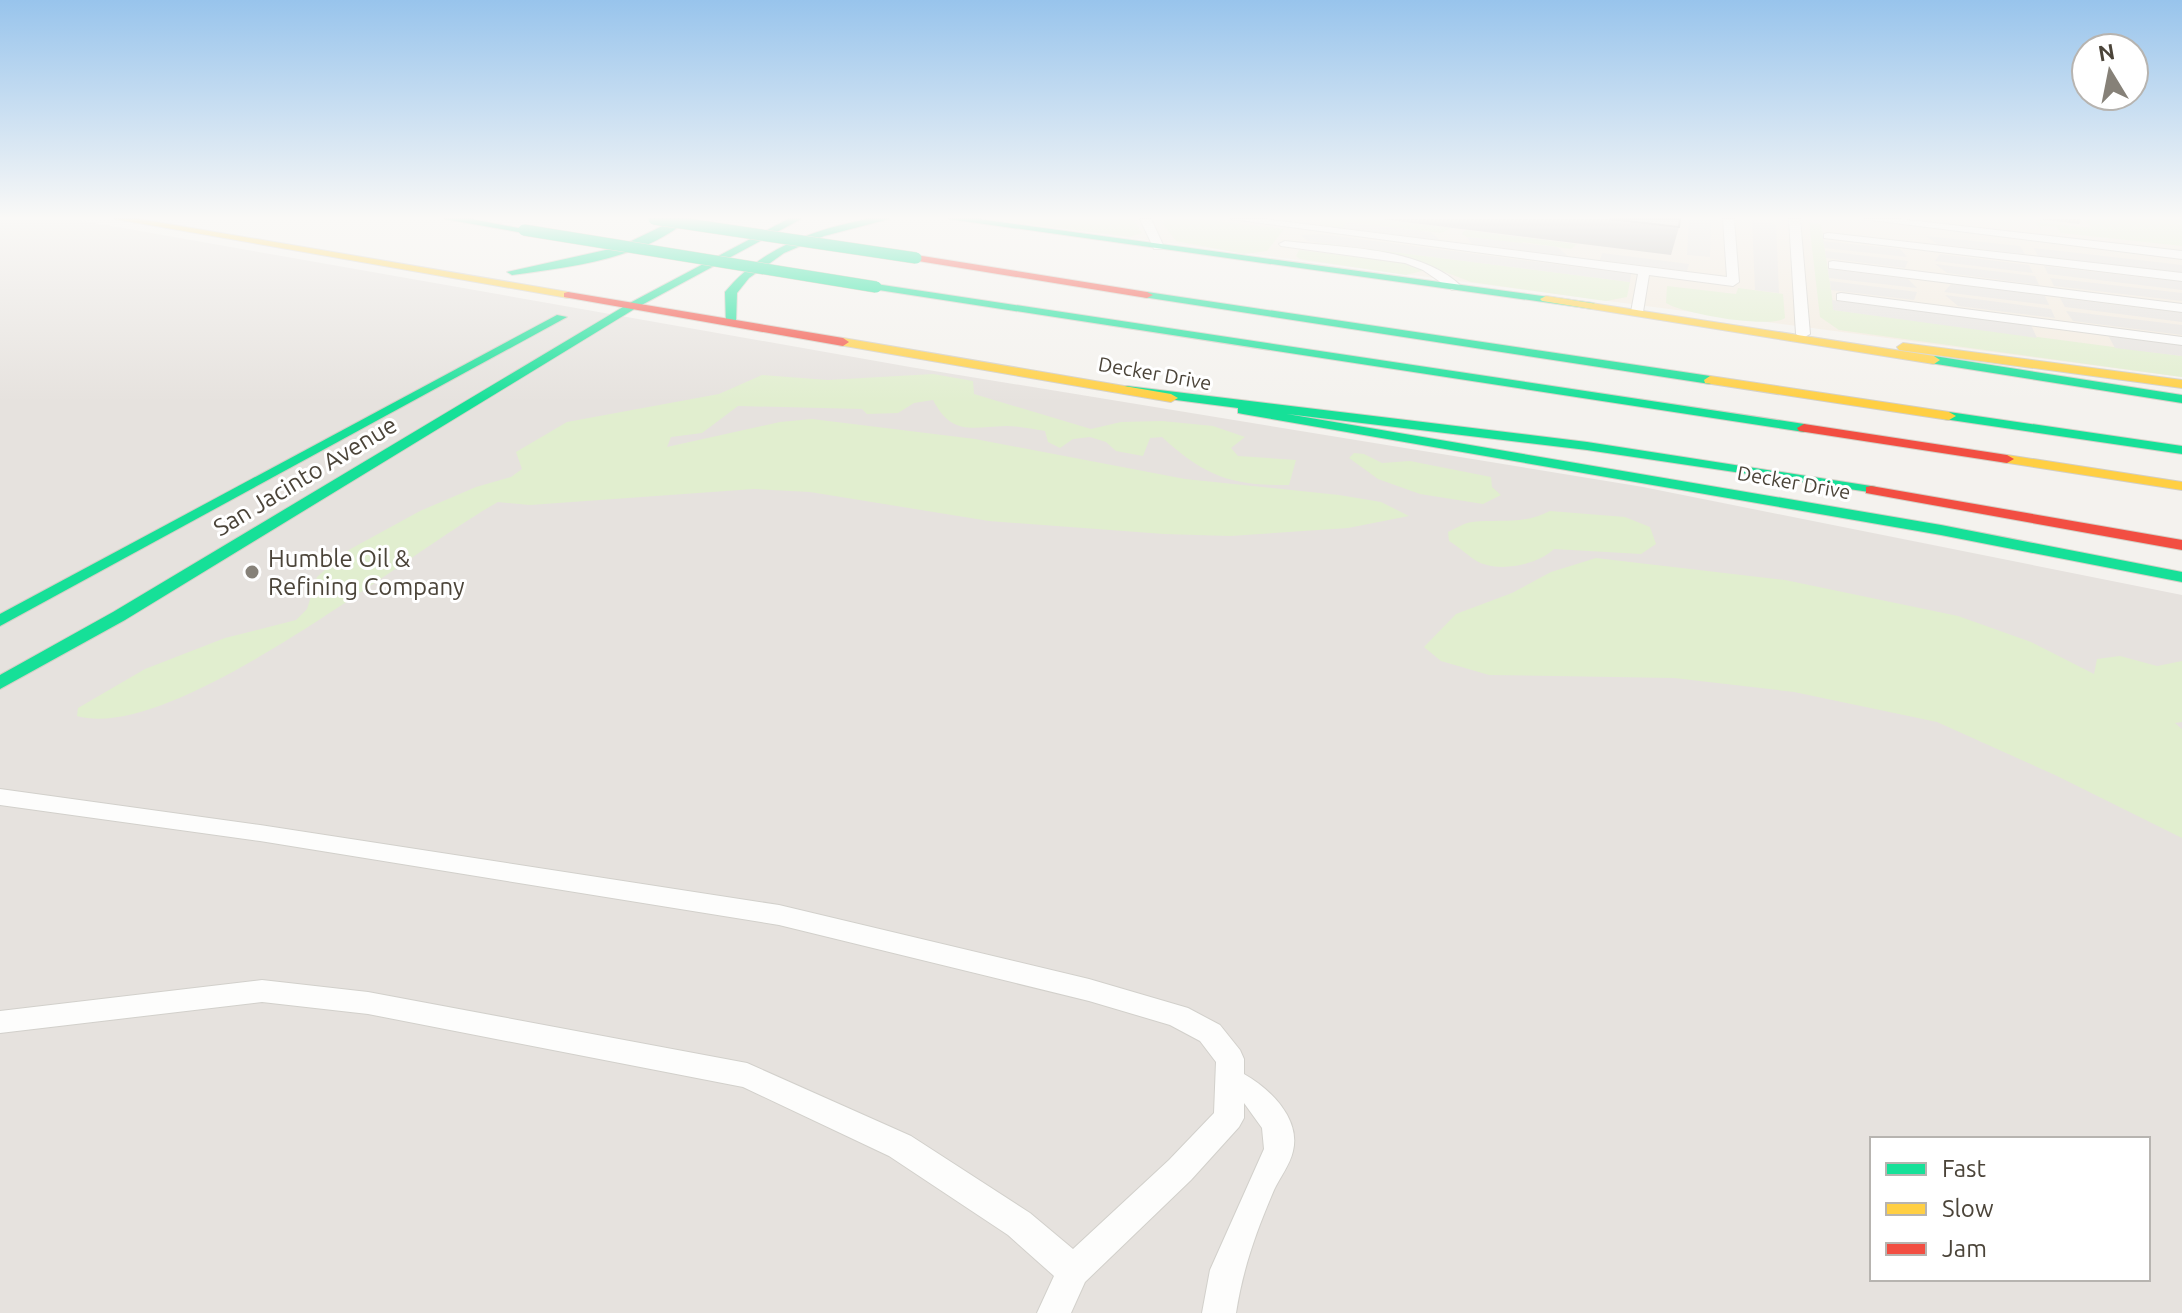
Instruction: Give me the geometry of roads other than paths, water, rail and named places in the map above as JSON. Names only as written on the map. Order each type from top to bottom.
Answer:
[{"type":"main road","name":"Decker Drive","points":[[489,280],[1925,527],[2182,577]]},
{"type":"main road","name":"San Jacinto Avenue","points":[[0,683],[119,616],[632,306],[680,280]]},
{"type":"main road","points":[[730,322],[729,294],[740,280]]},
{"type":"main road","name":"Decker Drive","points":[[834,280],[2182,486]]},
{"type":"main road","points":[[1056,280],[1401,335],[2182,450]]},
{"type":"main road","points":[[1406,280],[2182,384]]},
{"type":"main road","name":"San Jacinto Avenue","points":[[0,621],[620,284]]},
{"type":"main road","points":[[1546,299],[2182,399]]},
{"type":"main road","points":[[1401,335],[1499,336],[1672,355]]},
{"type":"main road","points":[[1127,390],[1587,446],[1806,479],[2182,545]]},
{"type":"lane","points":[[1446,280],[1456,287]]},
{"type":"lane","points":[[1637,312],[1642,280]]},
{"type":"lane","points":[[1799,280],[1803,334]]},
{"type":"lane","points":[[1928,280],[1937,309]]},
{"type":"lane","points":[[1961,280],[2182,308]]},
{"type":"lane","points":[[1841,297],[2182,341]]},
{"type":"lane","points":[[0,797],[260,833],[779,915],[1089,990],[1178,1016],[1210,1033],[1230,1059],[1229,1118],[1180,1170],[1073,1271],[1054,1313]]},
{"type":"lane","points":[[0,1022],[262,991],[368,1003],[747,1075],[900,1146],[1019,1224],[1073,1271]]},
{"type":"lane","points":[[1219,1313],[1226,1270],[1262,1182],[1279,1150],[1277,1125],[1257,1096],[1230,1080]]},
{"type":"place","name":"Humble Oil & Refining Company","points":[[252,572]]}]
